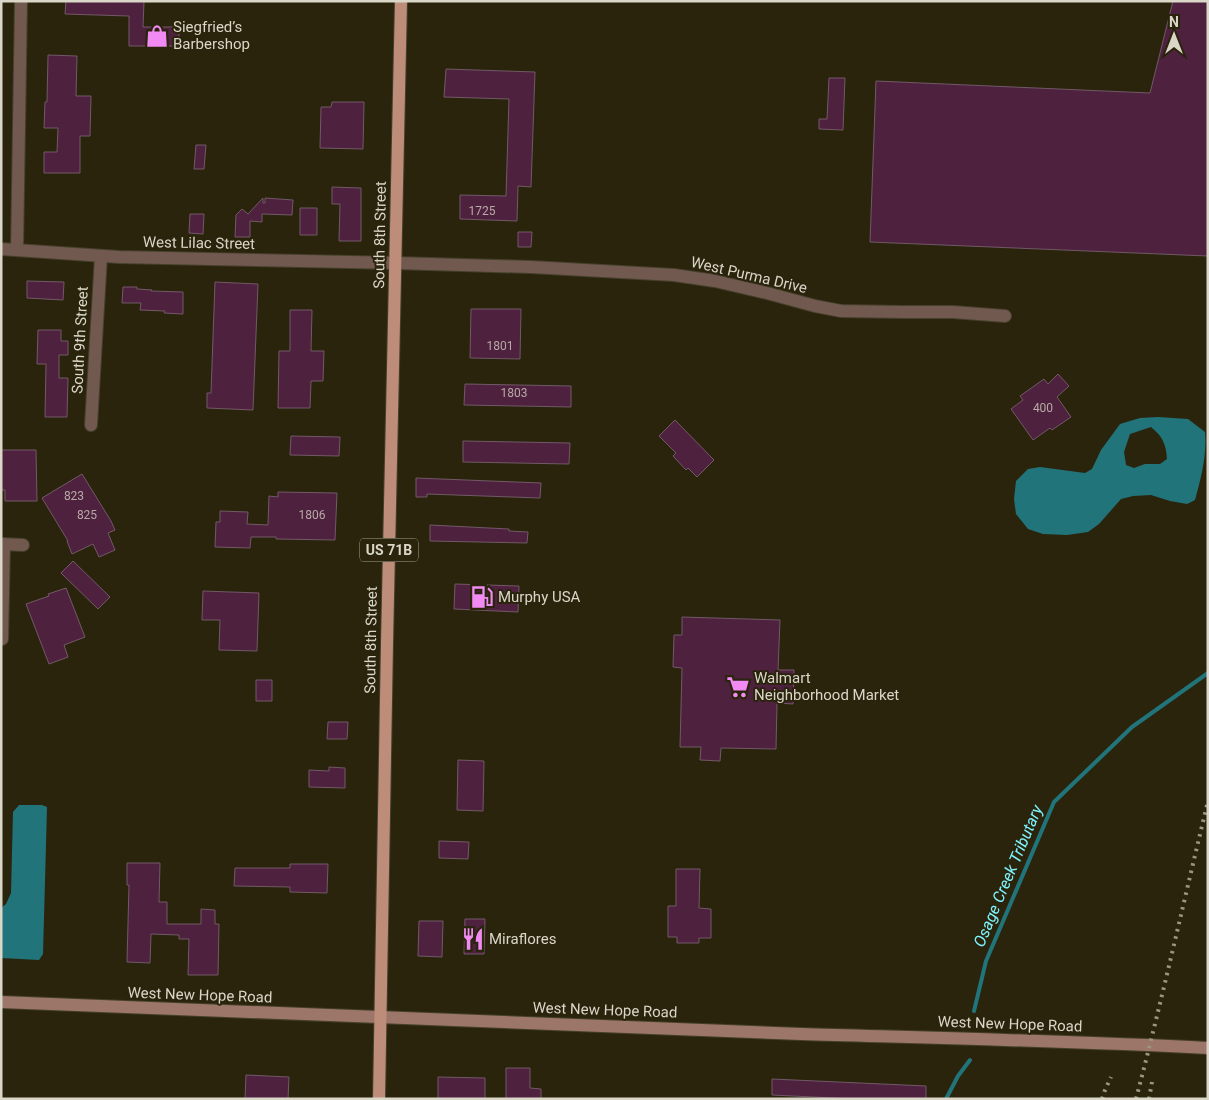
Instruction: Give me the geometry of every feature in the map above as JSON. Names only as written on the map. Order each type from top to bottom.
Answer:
[{"type":"main road","name":"South 8th Street","points":[[379,1099],[401,1]]},
{"type":"main road","name":"West New Hope Road","points":[[1,1002],[381,1019],[971,1038],[1208,1048]]},
{"type":"street","points":[[17,250],[21,1]]},
{"type":"street","name":"West Lilac Street","points":[[1,249],[101,256],[396,263]]},
{"type":"street","name":"South 9th Street","points":[[91,425],[101,256]]},
{"type":"street","name":"West Purma Drive","points":[[396,263],[531,267],[674,275],[715,280],[841,311],[953,312],[1005,316]]},
{"type":"street","points":[[2,638],[3,544],[23,545]]},
{"type":"water","points":[[1140,418],[1188,419],[1205,432],[1204,458],[1195,500],[1187,504],[1151,495],[1133,496],[1121,499],[1099,524],[1088,532],[1067,535],[1043,534],[1028,529],[1016,514],[1014,499],[1016,481],[1028,469],[1040,467],[1085,473],[1092,469],[1101,450],[1120,424]],"holes":[[[1151,427],[1163,441],[1167,459],[1160,464],[1145,464],[1134,468],[1126,465],[1124,452],[1130,434]]]},
{"type":"water","points":[[19,805],[42,805],[47,807],[43,954],[39,960],[1,958],[1,908],[6,904],[11,893],[13,812]]},
{"type":"building","points":[[66,1],[144,1],[143,27],[179,27],[179,46],[129,46],[129,16],[65,14]]},
{"type":"building","points":[[1173,1],[1208,1],[1208,256],[870,242],[876,81],[1150,93]]},
{"type":"building","points":[[48,55],[77,56],[76,96],[91,96],[90,136],[80,136],[80,173],[44,173],[44,152],[57,152],[58,128],[44,128],[45,102],[47,102]]},
{"type":"building","points":[[446,69],[535,72],[531,187],[518,186],[517,221],[460,219],[460,195],[506,196],[509,99],[444,97]]},
{"type":"building","points":[[829,78],[845,78],[843,130],[819,129],[819,119],[827,119]]},
{"type":"building","points":[[332,102],[364,102],[363,149],[320,148],[321,107],[331,107]]},
{"type":"building","points":[[196,145],[206,145],[204,169],[194,169]]},
{"type":"building","points":[[332,187],[361,188],[361,241],[339,241],[340,204],[332,204]]},
{"type":"building","points":[[263,198],[263,203],[265,203],[265,198],[293,200],[292,215],[262,214],[262,222],[250,221],[250,237],[235,237],[236,215],[242,209],[248,214]]},
{"type":"building","points":[[300,208],[317,208],[317,235],[300,235]]},
{"type":"building","points":[[190,214],[204,214],[203,234],[189,233]]},
{"type":"building","points":[[518,232],[532,232],[531,247],[518,247]]},
{"type":"building","points":[[27,281],[64,282],[63,300],[27,298]]},
{"type":"building","points":[[215,282],[258,284],[253,410],[207,408],[207,393],[211,393]]},
{"type":"building","points":[[123,287],[137,287],[137,289],[151,291],[183,292],[183,314],[140,310],[141,303],[122,303]]},
{"type":"building","points":[[471,309],[521,309],[520,359],[470,358]]},
{"type":"building","points":[[290,310],[312,310],[311,351],[324,351],[323,381],[311,381],[310,408],[278,408],[279,351],[290,351]]},
{"type":"building","points":[[38,330],[61,330],[61,341],[68,341],[68,355],[59,355],[59,378],[68,378],[67,417],[45,417],[46,364],[37,364]]},
{"type":"building","points":[[1058,374],[1069,386],[1057,397],[1071,417],[1033,440],[1011,409],[1023,400],[1020,396],[1044,379],[1048,384]]},
{"type":"building","points":[[465,384],[571,386],[571,407],[464,405]]},
{"type":"building","points":[[675,420],[714,460],[697,477],[688,468],[686,470],[673,456],[676,453],[659,436]]},
{"type":"building","points":[[291,436],[340,437],[339,456],[290,455]]},
{"type":"building","points":[[463,441],[570,443],[569,464],[463,462]]},
{"type":"building","points":[[1,450],[36,450],[37,501],[5,501],[5,490],[1,490]]},
{"type":"building","points":[[82,474],[115,530],[108,533],[115,550],[99,557],[93,544],[72,554],[68,541],[42,498]]},
{"type":"building","points":[[416,478],[541,483],[540,498],[427,494],[427,497],[416,497]]},
{"type":"building","points":[[278,492],[337,493],[335,540],[251,537],[250,548],[215,547],[216,522],[220,522],[220,511],[248,512],[247,524],[268,525],[269,496],[278,497]]},
{"type":"building","points":[[430,525],[509,529],[509,531],[528,532],[527,543],[430,541]]},
{"type":"building","points":[[73,561],[110,597],[98,609],[61,573]]},
{"type":"building","points":[[455,584],[519,586],[518,612],[454,609]]},
{"type":"building","points":[[66,588],[85,637],[64,645],[68,657],[49,664],[26,604]]},
{"type":"building","points":[[203,591],[259,593],[257,651],[219,650],[220,620],[202,620]]},
{"type":"building","name":"Walmart Neighborhood Market","points":[[682,617],[780,620],[778,670],[794,670],[793,704],[777,703],[776,749],[721,748],[720,761],[700,760],[701,747],[680,747],[682,668],[673,667],[674,635],[682,635]]},
{"type":"building","points":[[256,680],[272,680],[272,701],[256,701]]},
{"type":"building","points":[[328,722],[348,722],[347,739],[327,739]]},
{"type":"building","points":[[458,760],[484,761],[483,811],[457,810]]},
{"type":"building","points":[[329,767],[345,768],[345,788],[309,787],[309,770],[329,771]]},
{"type":"building","points":[[439,841],[469,842],[468,859],[439,858]]},
{"type":"building","points":[[127,863],[160,863],[159,902],[167,902],[167,924],[201,924],[201,909],[215,910],[215,924],[219,924],[218,975],[188,975],[189,939],[179,939],[179,935],[151,934],[150,963],[127,962],[129,885],[127,885]]},
{"type":"building","points":[[290,864],[328,864],[327,893],[290,892],[290,887],[234,886],[235,868],[290,868]]},
{"type":"building","points":[[676,869],[700,869],[699,908],[711,909],[711,938],[699,938],[699,943],[677,943],[677,937],[668,937],[668,906],[676,906]]},
{"type":"building","points":[[465,919],[485,919],[484,954],[464,954]]},
{"type":"building","points":[[419,921],[443,921],[442,957],[418,956]]},
{"type":"building","points":[[506,1068],[530,1068],[530,1088],[541,1089],[541,1099],[506,1099]]},
{"type":"building","points":[[246,1075],[289,1077],[288,1099],[245,1099]]},
{"type":"building","points":[[438,1077],[485,1078],[485,1099],[438,1099]]},
{"type":"building","points":[[772,1079],[926,1086],[926,1099],[855,1099],[772,1095]]},
{"type":"waterway","name":"Osage Creek Tributary","points":[[974,1011],[986,961],[1054,802],[1132,727],[1208,673]]},
{"type":"waterway","name":"Osage Creek Tributary","points":[[946,1099],[958,1076],[970,1060]]},
{"type":"railway","points":[[1136,1099],[1208,801]]},
{"type":"railway","points":[[1102,1099],[1111,1077]]},
{"type":"railway","points":[[1149,1099],[1152,1082]]},
{"type":"place","name":"Siegfried’s Barbershop","points":[[157,36]]},
{"type":"place","name":"Murphy USA","points":[[482,597]]},
{"type":"place","name":"Walmart Neighborhood Market","points":[[738,687]]},
{"type":"place","name":"Miraflores","points":[[473,939]]}]
